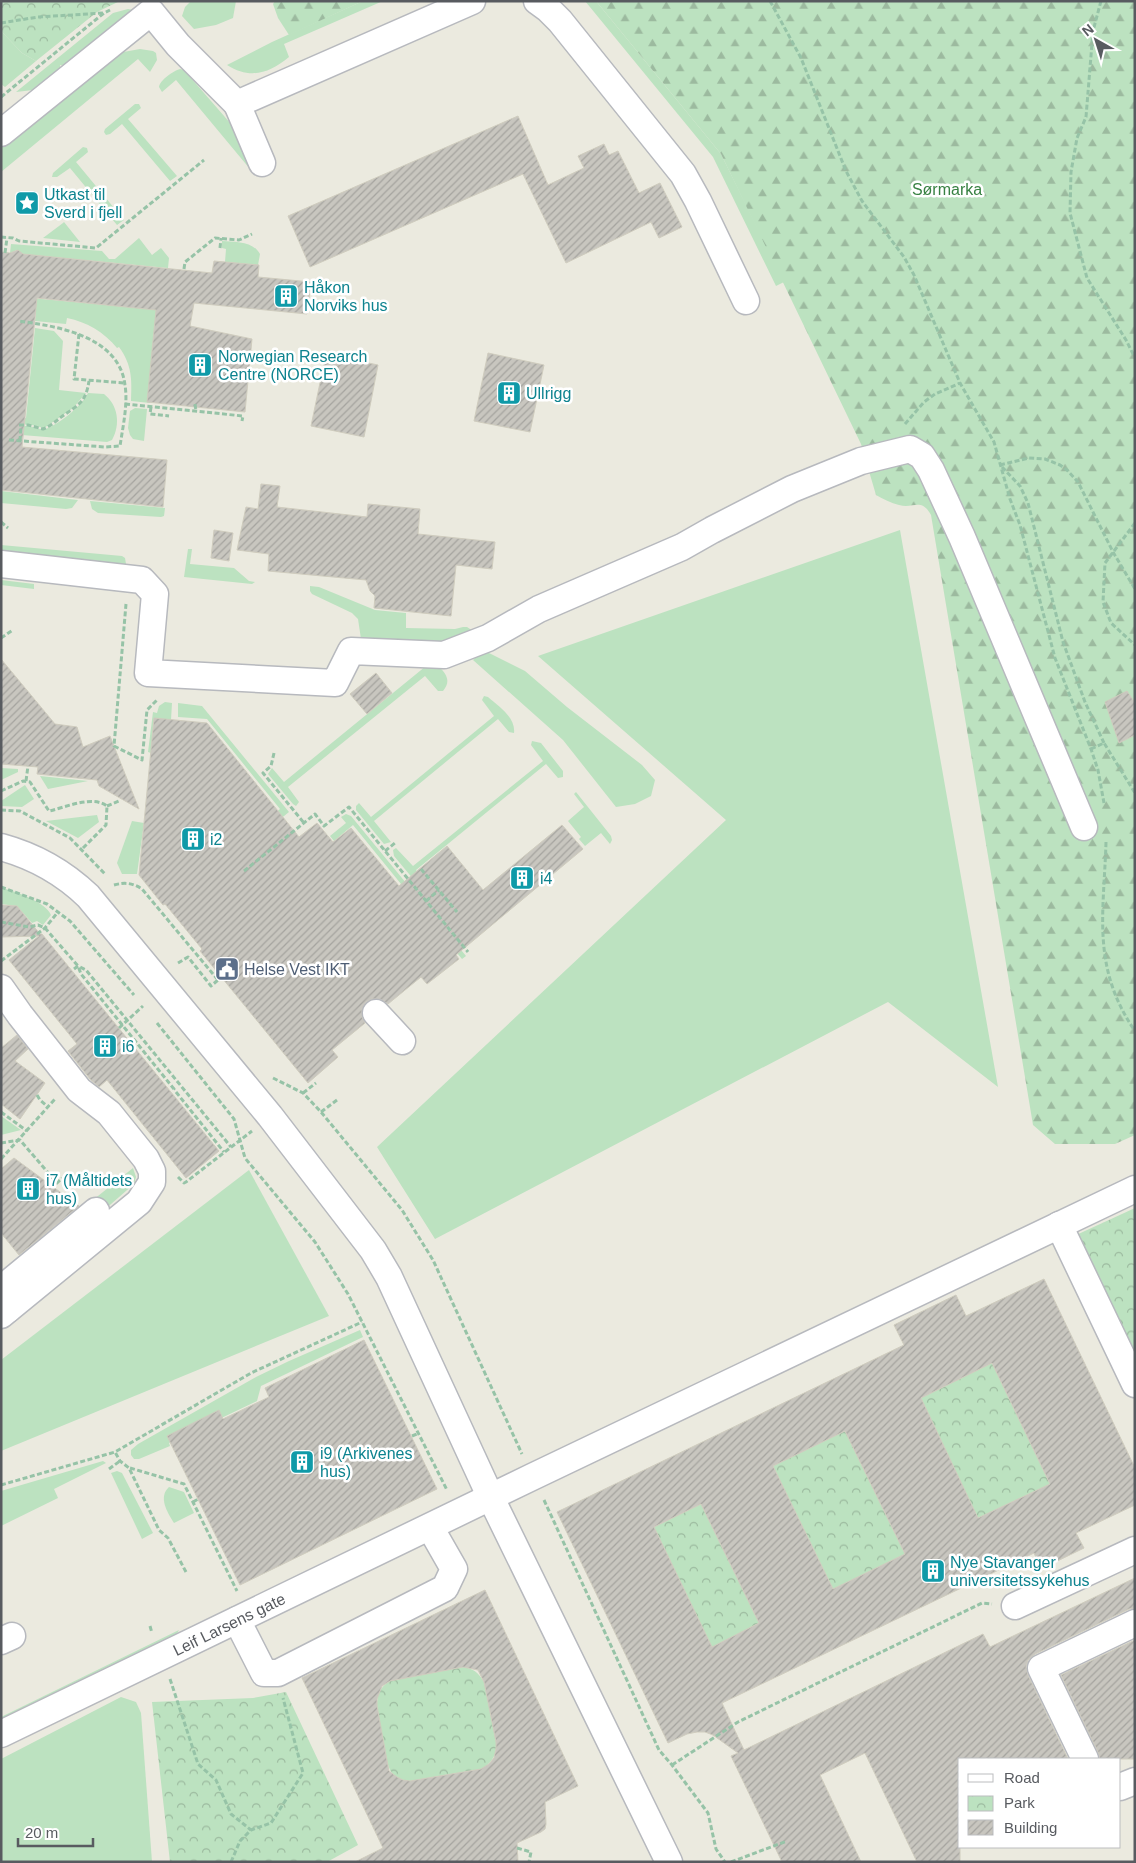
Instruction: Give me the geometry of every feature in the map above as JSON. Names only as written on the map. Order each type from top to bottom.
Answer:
[{"type":"street","points":[[237,104],[472,1]]},
{"type":"street","points":[[537,1],[548,8],[560,21],[683,174],[746,301]]},
{"type":"street","points":[[1,133],[151,12],[178,45],[237,104],[262,163]]},
{"type":"street","points":[[1,564],[142,580],[155,594],[148,673],[336,683],[351,651],[444,654],[488,638],[539,609],[682,547],[720,525],[792,489],[861,461],[910,449],[922,456],[931,470],[962,537],[1084,827]]},
{"type":"street","points":[[1,848],[18,852],[64,875],[88,896],[270,1116],[373,1250],[389,1277],[491,1498],[669,1862]]},
{"type":"street","points":[[1,988],[79,1090],[109,1113],[146,1159],[153,1176],[149,1187],[139,1202],[5,1312]]},
{"type":"street","points":[[376,1013],[402,1041]]},
{"type":"street","name":"Leif Larsens gate","points":[[1,1734],[160,1657],[238,1607],[430,1527],[1135,1189]]},
{"type":"street","points":[[5,1312],[8,1286],[11,1281],[96,1211]]},
{"type":"street","points":[[1059,1225],[1135,1384]]},
{"type":"street","points":[[238,1607],[264,1673],[278,1673],[445,1588],[454,1569],[430,1527]]},
{"type":"street","points":[[1015,1606],[1135,1550]]},
{"type":"street","points":[[1085,1758],[1041,1668],[1135,1623]]},
{"type":"street","points":[[1121,1787],[1135,1781]]},
{"type":"path","points":[[770,1],[801,58],[846,171],[862,201],[904,257],[914,275],[960,383],[994,442],[1000,465],[1020,486],[1028,503],[1063,642],[1085,702],[1104,743],[1135,792]]},
{"type":"path","points":[[1101,1],[1093,31],[1086,117],[1077,138],[1071,172],[1070,213],[1087,278],[1126,340],[1135,358]]},
{"type":"path","points":[[1,22],[38,17],[104,13]]},
{"type":"path","points":[[1,96],[9,90]]},
{"type":"path","points":[[1,237],[19,241],[96,248],[99,243],[204,160]]},
{"type":"path","points":[[184,269],[185,262],[215,238],[239,240],[252,234]]},
{"type":"path","points":[[4,253],[7,238]]},
{"type":"path","points":[[220,248],[221,238]]},
{"type":"path","points":[[9,440],[104,447],[120,446],[125,404],[125,384],[118,366],[106,351],[79,334],[58,327],[18,321]]},
{"type":"path","points":[[79,334],[74,379],[125,384]]},
{"type":"path","points":[[20,441],[20,425],[43,429],[52,425],[81,402],[87,393],[89,380]]},
{"type":"path","points":[[902,427],[924,402],[960,383]]},
{"type":"path","points":[[125,404],[243,416],[242,421]]},
{"type":"path","points":[[195,404],[196,411]]},
{"type":"path","points":[[151,407],[150,414],[169,416]]},
{"type":"path","points":[[1000,465],[1029,458],[1045,459],[1067,470],[1078,482],[1113,552],[1135,589]]},
{"type":"path","points":[[1,522],[8,528]]},
{"type":"path","points":[[1135,523],[1105,563],[1103,602],[1111,622],[1135,645]]},
{"type":"path","points":[[126,600],[114,746],[142,760],[145,714],[163,695]]},
{"type":"path","points":[[1,638],[14,630]]},
{"type":"path","points":[[1091,749],[1104,743]]},
{"type":"path","points":[[274,753],[271,766],[263,773],[304,823]]},
{"type":"path","points":[[26,781],[28,766]]},
{"type":"path","points":[[1,791],[26,781],[30,782],[49,811],[93,800],[102,802],[107,806]]},
{"type":"path","points":[[107,806],[119,801]]},
{"type":"path","points":[[82,848],[106,825],[107,806]]},
{"type":"path","points":[[244,870],[314,814],[324,826],[349,807],[468,952]]},
{"type":"path","points":[[385,851],[395,843]]},
{"type":"path","points":[[422,869],[457,912]]},
{"type":"path","points":[[114,885],[121,883],[131,884],[142,888],[218,980]]},
{"type":"path","points":[[1,887],[47,904],[70,921],[143,1006],[120,1027]]},
{"type":"path","points":[[426,901],[439,890]]},
{"type":"path","points":[[1,961],[44,928],[58,912]]},
{"type":"path","points":[[1,922],[29,928],[38,925],[44,928],[78,966],[81,974],[120,1027],[174,1089],[224,1152]]},
{"type":"path","points":[[178,963],[188,957],[210,986],[218,980],[220,975]]},
{"type":"path","points":[[74,969],[78,966]]},
{"type":"path","points":[[78,966],[86,970],[230,1148]]},
{"type":"path","points":[[156,1021],[234,1119],[245,1158],[315,1242],[348,1294],[458,1513]]},
{"type":"path","points":[[268,1071],[274,1078],[303,1093],[321,1112],[402,1210],[433,1260],[659,1750],[708,1813],[716,1849],[725,1862]]},
{"type":"path","points":[[303,1093],[316,1083]]},
{"type":"path","points":[[37,1095],[47,1106]]},
{"type":"path","points":[[321,1112],[337,1100]]},
{"type":"path","points":[[1,1112],[27,1131]]},
{"type":"path","points":[[1,1159],[42,1114]]},
{"type":"path","points":[[174,1172],[181,1181],[186,1182],[270,1116]]},
{"type":"path","points":[[1,1143],[20,1140]]},
{"type":"path","points":[[20,1140],[56,1182],[62,1178]]},
{"type":"path","points":[[1,1485],[115,1452],[251,1373],[362,1322]]},
{"type":"path","points":[[412,1436],[419,1433]]},
{"type":"path","points":[[115,1452],[120,1461],[129,1468],[184,1484],[238,1607]]},
{"type":"path","points":[[109,1469],[120,1461]]},
{"type":"path","points":[[129,1468],[159,1530],[168,1538],[186,1572]]},
{"type":"path","points":[[193,1502],[198,1499]]},
{"type":"path","points":[[672,1765],[738,1722],[982,1603],[1015,1606]]},
{"type":"path","points":[[160,1657],[175,1691],[198,1764],[216,1780],[231,1814],[251,1830]]},
{"type":"path","points":[[231,1862],[240,1841],[251,1830],[271,1823],[303,1773],[284,1704],[278,1673]]},
{"type":"path","points":[[731,1862],[787,1841]]},
{"type":"path","points":[[518,1848],[531,1852],[529,1862]]},
{"type":"green space","points":[[1,1],[120,1],[97,12],[36,61],[22,53],[1,31]]},
{"type":"green space","points":[[191,1],[236,1],[233,18],[216,25],[194,29],[182,16],[185,7]]},
{"type":"green space","points":[[275,1],[363,1],[289,35],[278,18],[273,4]]},
{"type":"green space","points":[[363,1],[383,1],[284,44],[289,57],[267,71],[260,73],[244,72],[227,65],[272,42]]},
{"type":"green space","points":[[585,1],[596,1],[721,154],[784,282],[776,286],[713,157]]},
{"type":"green space","name":"Sørmarka","points":[[596,1],[1135,1],[1135,1135],[1115,1144],[1055,1144],[1033,1125],[931,515],[924,506],[899,505],[876,495],[861,444],[721,154]]},
{"type":"green space","points":[[128,9],[133,10],[65,66],[60,65],[60,69],[33,90],[16,92],[113,13]]},
{"type":"green space","points":[[1,31],[22,53],[36,61],[5,87],[1,84]]},
{"type":"green space","points":[[140,49],[156,53],[157,60],[150,72],[138,59],[1,172],[1,148],[118,53]]},
{"type":"green space","points":[[180,69],[184,70],[231,124],[250,163],[250,169],[176,80],[162,92],[159,87],[160,84],[164,79]]},
{"type":"green space","points":[[135,104],[139,104],[141,108],[128,119],[177,176],[170,181],[122,124],[110,134],[106,135],[104,132],[105,129]]},
{"type":"green space","points":[[83,147],[87,148],[88,152],[76,162],[124,220],[117,225],[70,168],[57,177],[52,177],[53,173]]},
{"type":"green space","points":[[63,223],[80,242],[43,238]]},
{"type":"green space","points":[[139,238],[152,255],[161,248],[169,258],[168,268],[22,254],[17,250],[10,253],[11,244],[102,251],[109,259],[115,259]]},
{"type":"green space","points":[[222,241],[243,243],[253,247],[260,254],[258,265],[225,262],[226,249],[222,248]]},
{"type":"green space","points":[[20,297],[159,310],[150,403],[131,401],[129,366],[119,347],[117,348],[107,337],[95,328],[67,318],[66,324],[35,321],[36,314],[19,312]]},
{"type":"green space","points":[[35,328],[54,331],[63,341],[59,390],[86,393],[73,408],[44,428],[19,424],[20,419],[26,418]]},
{"type":"green space","points":[[88,393],[104,394],[109,398],[115,409],[117,428],[112,440],[107,442],[22,435],[23,426],[43,430],[62,420],[75,409]]},
{"type":"green space","points":[[135,408],[147,409],[144,441],[133,439],[128,428],[130,411]]},
{"type":"green space","points":[[1,491],[78,500],[72,508],[66,509],[1,503]]},
{"type":"green space","points":[[90,501],[165,508],[164,516],[98,513],[92,509]]},
{"type":"green space","points":[[900,530],[998,1087],[888,1002],[435,1239],[377,1147],[726,820],[538,656]]},
{"type":"green space","points":[[1,545],[122,556],[125,558],[126,564],[124,567],[1,554]]},
{"type":"green space","points":[[188,549],[192,549],[190,564],[234,568],[249,581],[255,582],[252,584],[184,577]]},
{"type":"green space","points":[[1,580],[34,584],[34,589],[1,585]]},
{"type":"green space","points":[[310,586],[319,587],[375,610],[406,613],[406,628],[455,629],[467,627],[479,635],[445,643],[361,639],[358,619],[352,613],[312,594]]},
{"type":"green space","points":[[483,650],[525,671],[567,707],[642,765],[655,780],[651,796],[635,804],[616,807],[563,740],[473,660]]},
{"type":"green space","points":[[426,666],[439,667],[444,672],[447,684],[443,691],[438,691],[425,676],[288,787],[299,802],[296,806],[293,804],[268,774],[272,768],[284,782]]},
{"type":"green space","points":[[484,696],[488,697],[509,717],[514,727],[514,733],[509,732],[498,719],[374,821],[391,842],[384,844],[356,810],[356,806],[359,803],[371,817],[494,716],[482,700]]},
{"type":"green space","points":[[165,702],[172,703],[171,720],[151,753],[148,752],[153,712],[157,713],[159,706]]},
{"type":"green space","points":[[178,703],[202,706],[289,812],[242,850],[237,844],[280,809],[207,719],[178,717]]},
{"type":"green space","points":[[532,741],[541,743],[563,771],[563,777],[558,778],[546,764],[416,870],[432,891],[424,892],[394,856],[393,850],[396,848],[413,866],[543,761],[531,745]]},
{"type":"green space","points":[[1,768],[18,769],[18,772],[1,780]]},
{"type":"green space","points":[[40,776],[88,781],[48,789]]},
{"type":"green space","points":[[25,785],[34,799],[22,807],[1,806],[1,801]]},
{"type":"green space","points":[[576,792],[611,836],[610,844],[601,833],[585,846],[579,839],[581,837],[568,821],[584,807],[574,794]]},
{"type":"green space","points":[[346,814],[351,816],[466,956],[462,959],[353,825],[334,841],[330,836],[346,823],[341,817]]},
{"type":"green space","points":[[97,815],[99,822],[78,838],[46,821]]},
{"type":"green space","points":[[132,821],[144,823],[137,874],[122,874],[117,863]]},
{"type":"green space","points":[[1,888],[14,891],[37,902],[48,910],[51,915],[43,925],[37,921],[32,923],[17,906],[1,904]]},
{"type":"green space","points":[[1,1116],[21,1130],[1,1135]]},
{"type":"green space","points":[[133,1168],[136,1177],[134,1184],[103,1211],[93,1200]]},
{"type":"green space","points":[[249,1170],[329,1316],[1,1451],[1,1360]]},
{"type":"green space","points":[[1135,1208],[1135,1362],[1074,1236]]},
{"type":"green space","points":[[360,1330],[363,1337],[261,1386],[257,1401],[169,1443],[170,1446],[139,1459],[134,1459],[131,1455],[131,1450],[138,1444],[256,1377]]},
{"type":"green space","points":[[992,1363],[1050,1484],[978,1518],[921,1398]]},
{"type":"green space","points":[[845,1431],[905,1554],[833,1589],[773,1466]]},
{"type":"green space","points":[[103,1461],[106,1463],[54,1489],[58,1498],[1,1526],[1,1491]]},
{"type":"green space","points":[[117,1471],[122,1473],[153,1533],[142,1539],[111,1473]]},
{"type":"green space","points":[[169,1487],[184,1492],[194,1513],[174,1523],[166,1509],[164,1500],[164,1495]]},
{"type":"green space","points":[[701,1504],[759,1623],[712,1647],[654,1527]]},
{"type":"green space","points":[[179,1630],[175,1637],[1,1724],[1,1717]]},
{"type":"green space","points":[[463,1667],[475,1672],[484,1682],[496,1742],[496,1751],[493,1758],[481,1769],[410,1781],[398,1778],[389,1768],[385,1752],[377,1706],[380,1691],[390,1681]]},
{"type":"green space","points":[[286,1692],[358,1845],[327,1862],[170,1862],[152,1702],[253,1698]]},
{"type":"green space","points":[[121,1697],[136,1702],[141,1713],[152,1862],[1,1862],[1,1759]]},
{"type":"building","points":[[518,116],[548,185],[584,168],[578,156],[604,144],[609,155],[618,151],[639,193],[660,183],[682,227],[659,238],[651,222],[566,263],[523,174],[310,267],[288,216]]},
{"type":"building","name":"Norwegian Research Centre (NORCE)","points":[[18,250],[23,254],[212,273],[214,261],[259,265],[258,277],[311,282],[307,314],[194,303],[190,326],[252,339],[245,412],[147,402],[156,310],[37,298],[22,447],[167,460],[163,507],[1,490],[1,252],[10,253]]},
{"type":"building","name":"Ullrigg","points":[[488,353],[544,365],[530,432],[474,421]]},
{"type":"building","points":[[326,354],[378,365],[364,437],[311,426]]},
{"type":"building","points":[[261,484],[280,486],[277,507],[367,517],[368,504],[420,509],[418,534],[495,542],[492,569],[456,565],[451,616],[374,608],[375,596],[370,591],[366,580],[268,571],[269,554],[237,550],[246,507],[258,509]]},
{"type":"building","points":[[214,530],[233,533],[229,561],[211,558]]},
{"type":"building","points":[[1,659],[55,724],[77,727],[83,747],[110,736],[139,809],[99,786],[97,780],[37,774],[38,767],[1,764]]},
{"type":"building","points":[[376,673],[392,693],[367,714],[350,694]]},
{"type":"building","points":[[1127,691],[1135,703],[1135,735],[1119,743],[1105,702]]},
{"type":"building","points":[[154,718],[207,723],[299,837],[317,823],[333,842],[351,828],[399,886],[447,846],[483,890],[562,825],[583,849],[456,955],[459,959],[427,984],[421,977],[388,1004],[380,999],[372,999],[366,1002],[362,1009],[362,1017],[365,1023],[332,1050],[338,1057],[308,1083],[200,951],[202,949],[139,875]]},
{"type":"building","name":"i6","points":[[1,905],[17,906],[42,934],[219,1151],[186,1178],[107,1080],[99,1087],[90,1079],[68,1051],[77,1044],[9,960],[39,936],[1,937]]},
{"type":"building","points":[[17,1035],[28,1049],[15,1061],[45,1083],[20,1119],[1,1104],[1,1048]]},
{"type":"building","name":"i7 (Måltidets hus)","points":[[14,1158],[79,1206],[19,1255],[1,1233],[1,1169]]},
{"type":"building","name":"Nye Stavanger universitetssykehus","points":[[1044,1279],[1135,1468],[1135,1505],[1076,1533],[1084,1548],[1041,1569],[1034,1553],[722,1703],[744,1750],[983,1634],[990,1647],[1135,1578],[1135,1608],[1129,1609],[1035,1654],[1028,1660],[1026,1667],[1028,1675],[1068,1758],[958,1758],[958,1848],[960,1848],[960,1862],[917,1862],[865,1753],[820,1775],[861,1862],[782,1862],[731,1756],[738,1753],[713,1735],[705,1732],[687,1734],[668,1743],[557,1512],[904,1345],[894,1325],[956,1295],[966,1316]],"holes":[[[992,1363],[1050,1484],[978,1518],[921,1398]],[[845,1431],[905,1554],[833,1589],[773,1466]],[[701,1504],[759,1623],[712,1647],[654,1527]]]},
{"type":"building","name":"i9 (Arkivenes hus)","points":[[364,1340],[437,1489],[240,1585],[167,1436],[219,1410],[223,1419],[269,1397],[265,1388]]},
{"type":"building","points":[[485,1590],[578,1786],[545,1802],[545,1829],[517,1843],[518,1862],[355,1862],[383,1848],[302,1678]],"holes":[[[463,1667],[478,1670],[484,1682],[496,1742],[494,1758],[489,1764],[481,1769],[410,1781],[403,1780],[389,1771],[377,1706],[377,1699],[382,1686],[390,1681]]]},
{"type":"building","points":[[1135,1640],[1135,1759],[1100,1758],[1061,1675]]},
{"type":"place","name":"Utkast til Sverd i fjell","points":[[27,203]]},
{"type":"place","name":"Håkon Norviks hus","points":[[286,296]]},
{"type":"place","name":"Norwegian Research Centre (NORCE)","points":[[200,365]]},
{"type":"place","name":"Ullrigg","points":[[509,393]]},
{"type":"place","name":"i2","points":[[193,839]]},
{"type":"place","name":"i4","points":[[522,878]]},
{"type":"place","name":"Helse Vest IKT","points":[[227,969]]},
{"type":"place","name":"i6","points":[[105,1046]]},
{"type":"place","name":"i7 (Måltidets hus)","points":[[28,1189]]},
{"type":"place","name":"i9 (Arkivenes hus)","points":[[302,1462]]},
{"type":"place","name":"Nye Stavanger universitetssykehus","points":[[933,1571]]}]
